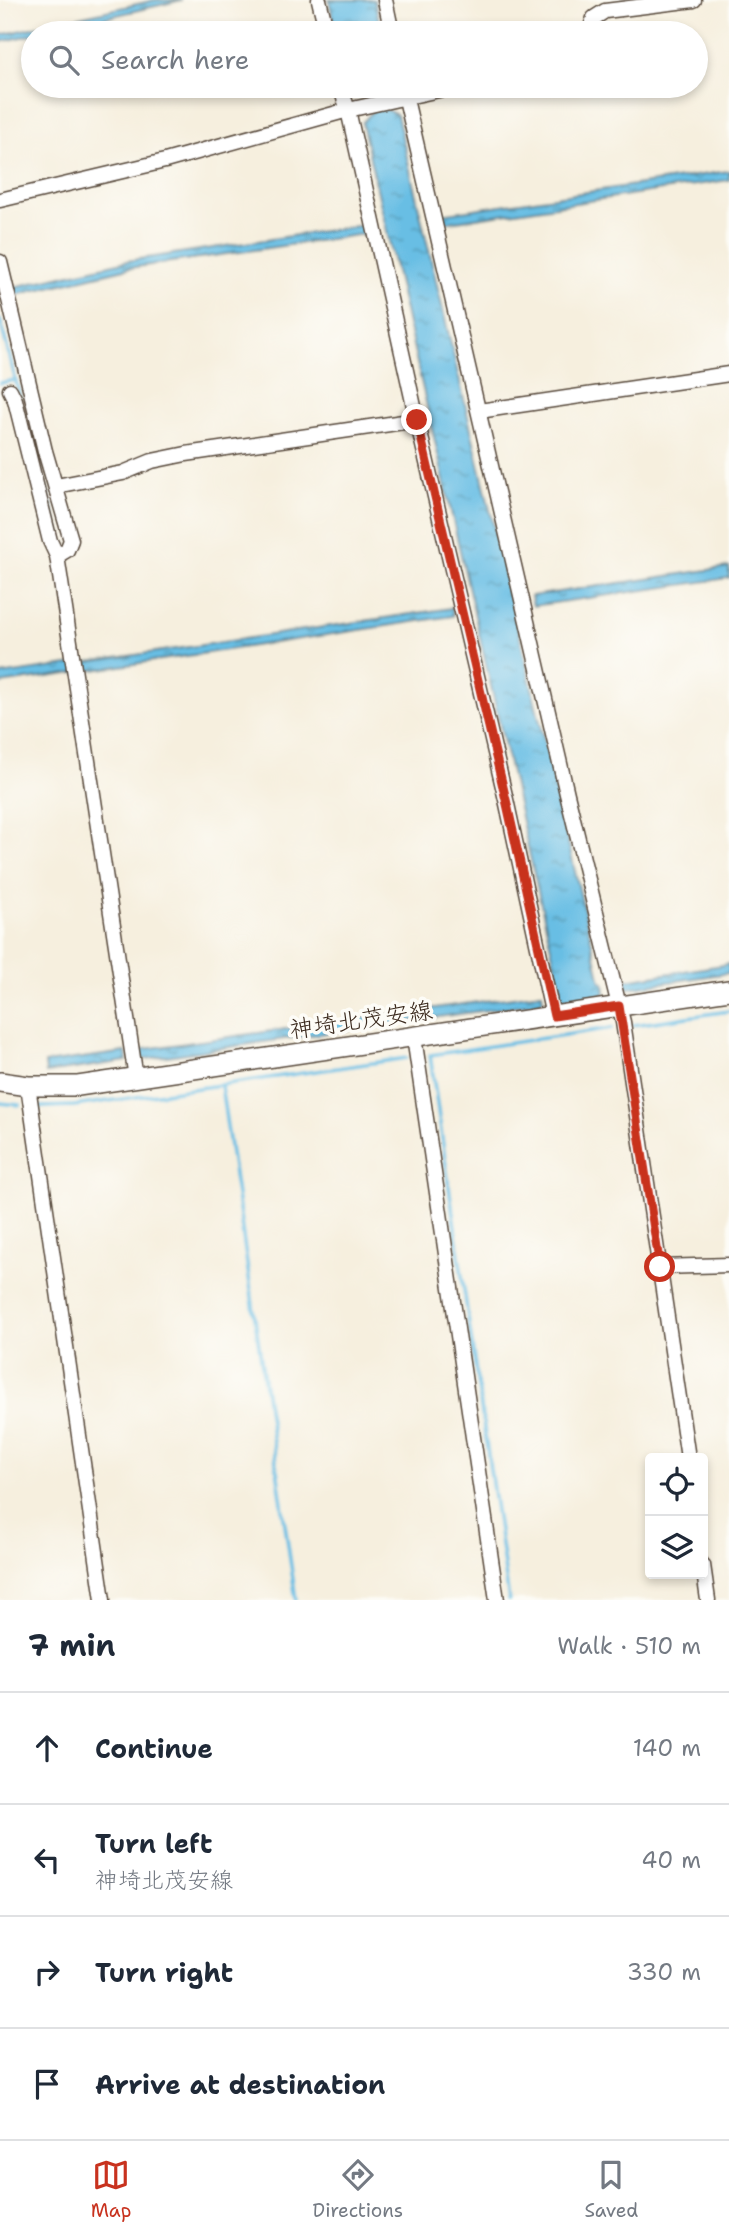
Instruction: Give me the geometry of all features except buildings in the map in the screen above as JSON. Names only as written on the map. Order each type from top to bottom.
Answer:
[{"type":"main road","name":"神埼北茂安線","points":[[0,1082],[28,1086],[78,1086],[134,1063],[414,1037],[551,1002],[615,993],[729,990]]},
{"type":"street","points":[[320,0],[324,21]]},
{"type":"street","points":[[385,0],[389,21]]},
{"type":"street","points":[[593,21],[605,11],[694,0]]},
{"type":"street","points":[[344,98],[551,1002]]},
{"type":"street","points":[[0,201],[165,162],[394,98]]},
{"type":"street","points":[[406,98],[615,993],[687,1453]]},
{"type":"street","points":[[0,262],[15,400],[50,541],[57,556],[134,1063]]},
{"type":"street","points":[[480,411],[729,374]]},
{"type":"street","points":[[15,388],[56,486],[71,540],[67,550],[57,556]]},
{"type":"street","points":[[56,486],[124,473],[152,461],[186,454],[417,420]]},
{"type":"street","points":[[414,1037],[497,1600]]},
{"type":"street","points":[[28,1086],[103,1600]]},
{"type":"street","points":[[660,1267],[729,1265]]},
{"type":"street","points":[[705,1579],[708,1600]]},
{"type":"water","points":[[155,0],[182,0],[91,21],[62,21]]},
{"type":"water","points":[[329,0],[374,0],[379,21],[333,21]]},
{"type":"water","points":[[21,30],[21,37],[0,42],[0,35]]},
{"type":"water","points":[[369,98],[383,98],[385,109],[397,115],[605,994],[559,1000],[557,991],[560,987],[362,123],[372,112]]},
{"type":"water","points":[[729,171],[729,180],[442,223],[441,214]]},
{"type":"water","points":[[364,225],[365,234],[129,268],[15,295],[14,287],[127,261]]},
{"type":"water","points":[[729,567],[729,578],[533,606],[531,596]]},
{"type":"water","points":[[452,608],[453,616],[0,684],[0,675]]},
{"type":"water","points":[[729,964],[729,973],[622,989],[620,981]]},
{"type":"water","points":[[542,993],[543,1002],[138,1060],[137,1050]]},
{"type":"water","points":[[126,1052],[127,1061],[46,1073],[45,1063]]},
{"type":"waterway","points":[[0,320],[20,397]]},
{"type":"waterway","points":[[0,383],[15,380]]},
{"type":"waterway","points":[[36,455],[61,540]]},
{"type":"waterway","points":[[633,1025],[729,1011]]},
{"type":"waterway","points":[[509,1600],[430,1055],[612,1028]]},
{"type":"waterway","points":[[40,1107],[74,1106],[407,1058]]},
{"type":"waterway","points":[[221,1085],[296,1600]]},
{"type":"waterway","points":[[0,1103],[20,1105]]},
{"type":"route","points":[[417,420],[554,1016],[619,1006],[660,1267]]}]
